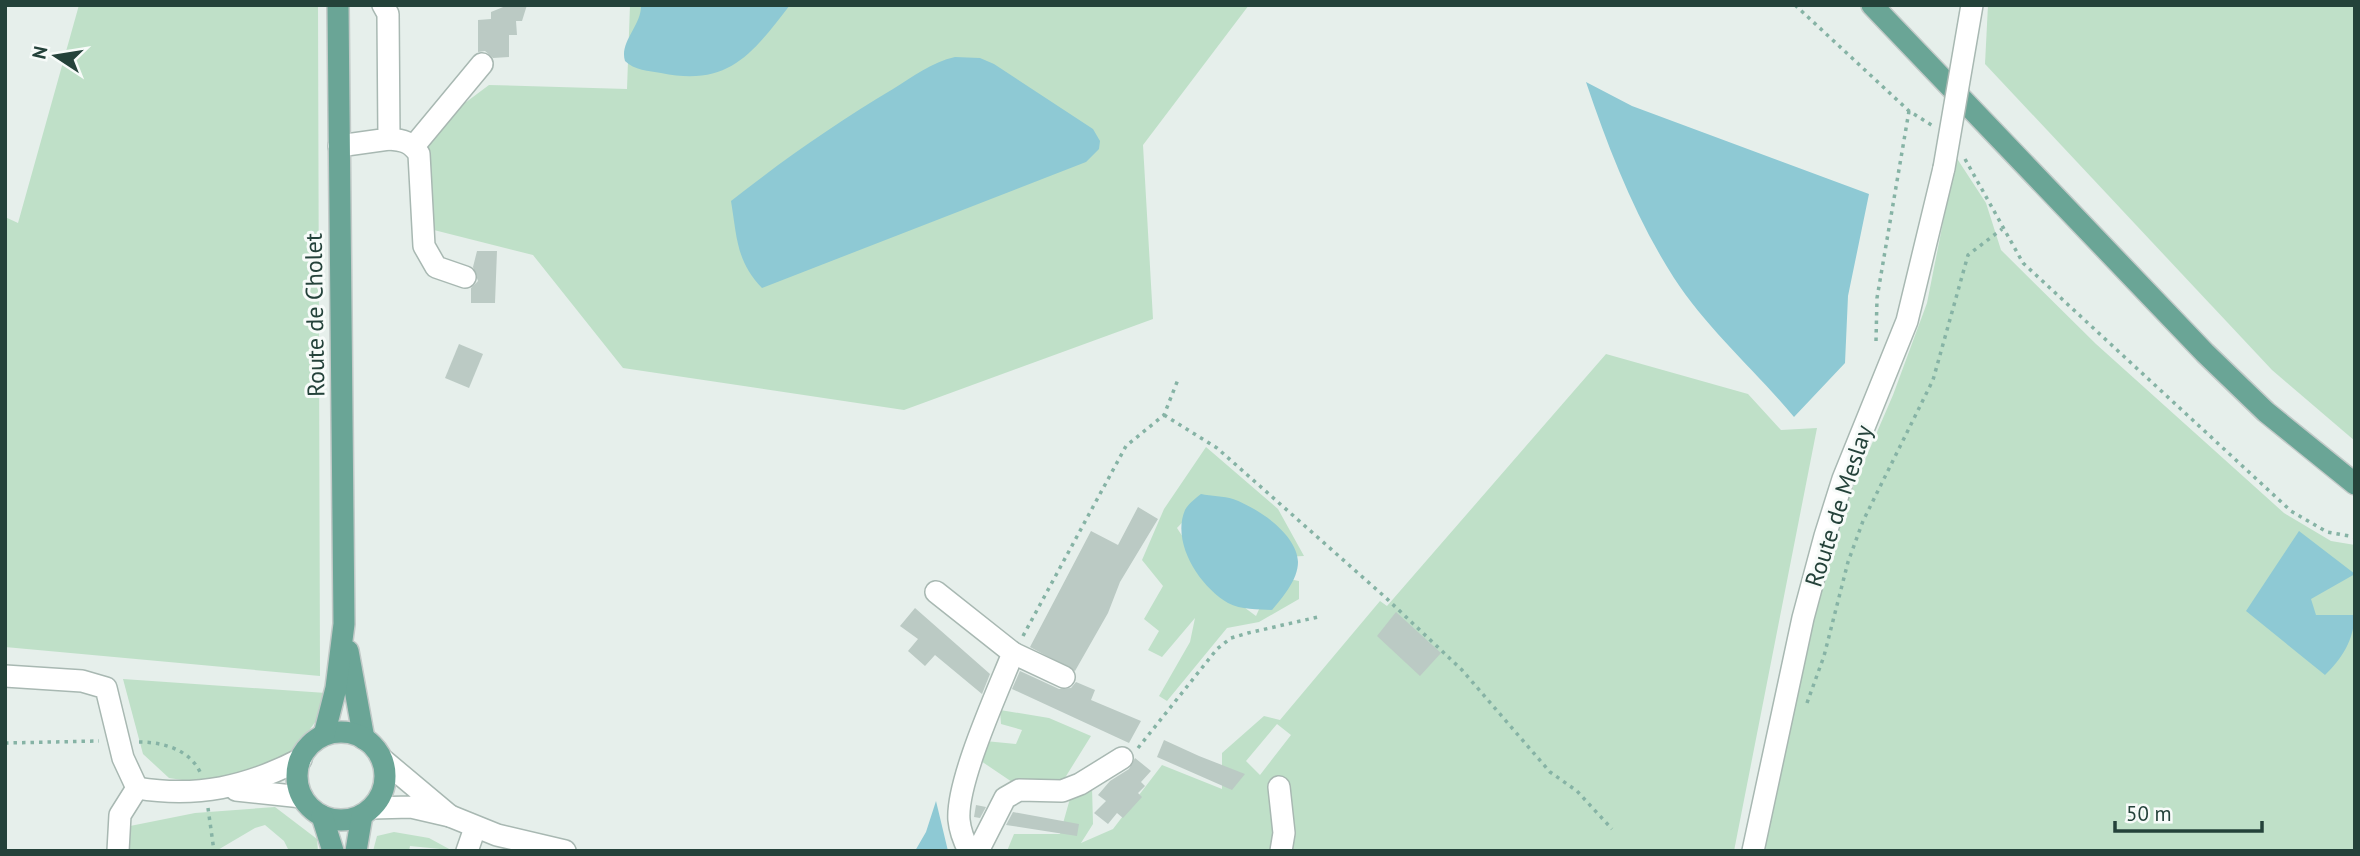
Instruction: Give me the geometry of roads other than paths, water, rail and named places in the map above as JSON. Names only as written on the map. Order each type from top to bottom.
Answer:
[{"type":"main road","name":"Route de Cholet","points":[[324,736],[336,688],[344,624],[338,5]]},
{"type":"main road","points":[[1872,5],[2205,353],[2266,412],[2355,484]]},
{"type":"main road","name":"Route de Cholet","points":[[344,624],[364,739]]},
{"type":"main road","points":[[333,851],[322,816],[302,797],[298,785],[301,758],[314,741],[345,732],[364,739],[382,759],[384,785],[367,811],[356,851]]},
{"type":"main road","points":[[322,816],[342,821],[367,811]]},
{"type":"street","points":[[383,5],[388,14],[389,139]]},
{"type":"street","name":"Route de Meslay","points":[[1753,851],[1803,618],[1825,536],[1843,479],[1907,321],[1944,168],[1972,5]]},
{"type":"street","points":[[414,146],[482,64]]},
{"type":"street","points":[[339,146],[389,139],[404,140],[414,146],[419,154],[424,246],[436,267],[465,277]]},
{"type":"street","points":[[936,592],[1013,653],[1064,677]]},
{"type":"street","points":[[969,851],[959,818],[962,797],[981,731],[1013,653]]},
{"type":"street","points":[[5,676],[82,681],[106,688],[123,758],[137,788]]},
{"type":"street","points":[[219,796],[301,758]]},
{"type":"street","points":[[978,851],[1004,798],[1019,790],[1062,791],[1080,784],[1122,758]]},
{"type":"street","points":[[382,759],[450,816]]},
{"type":"street","points":[[1279,787],[1284,833],[1281,851]]},
{"type":"street","points":[[137,788],[219,796],[267,791],[302,797]]},
{"type":"street","points":[[118,851],[120,815],[137,788]]},
{"type":"street","points":[[367,811],[411,807],[450,816],[475,828],[565,851]]},
{"type":"street","points":[[467,851],[475,828]]},
{"type":"water","points":[[641,5],[790,5],[763,38],[737,63],[722,71],[685,76],[642,70],[625,61],[625,47],[638,20]]},
{"type":"water","points":[[955,57],[980,58],[994,64],[1093,129],[1100,141],[1099,149],[1086,162],[762,288],[742,258],[731,201],[851,115],[922,70]]},
{"type":"water","points":[[1586,82],[1632,106],[1869,194],[1848,296],[1845,363],[1794,417],[1701,315],[1674,278],[1624,183]]},
{"type":"water","points":[[1201,494],[1243,503],[1274,523],[1291,542],[1296,552],[1297,569],[1289,588],[1272,610],[1244,608],[1228,603],[1198,575],[1185,550],[1182,523],[1186,508]]},
{"type":"water","points":[[2299,531],[2355,574],[2311,599],[2316,615],[2354,615],[2354,624],[2346,648],[2325,675],[2246,611]]},
{"type":"water","points":[[936,801],[948,851],[915,851],[926,832]]}]
